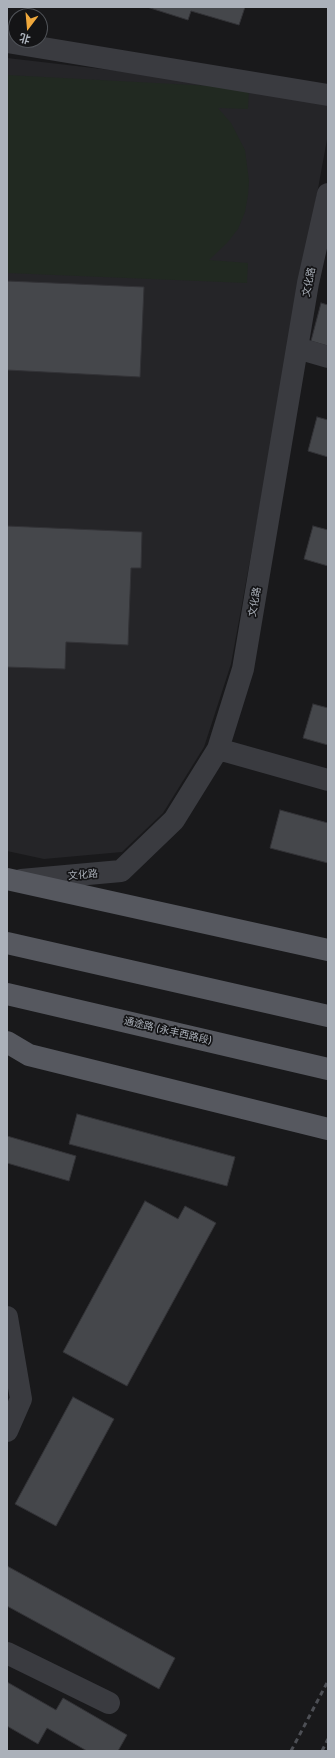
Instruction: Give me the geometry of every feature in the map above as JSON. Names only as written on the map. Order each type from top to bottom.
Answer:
[{"type":"main road","points":[[12,879],[328,950]]},
{"type":"main road","points":[[7,943],[328,1016]]},
{"type":"main road","name":"通途路 (永丰西路段)","points":[[7,994],[328,1069]]},
{"type":"main road","points":[[7,1042],[28,1054],[328,1129]]},
{"type":"street","points":[[7,42],[328,95]]},
{"type":"street","name":"文化路","points":[[12,879],[121,871],[174,820],[218,749],[243,669],[308,283],[328,194]]},
{"type":"street","points":[[297,348],[328,357]]},
{"type":"street","points":[[218,749],[328,780]]},
{"type":"street","points":[[7,1317],[21,1399],[7,1431]]},
{"type":"street","points":[[7,1653],[109,1703]]},
{"type":"shaded area","points":[[7,58],[249,86],[328,101],[328,134],[231,664],[204,747],[163,813],[122,852],[44,859],[7,851]]},
{"type":"shaded area","points":[[7,75],[249,88],[248,109],[218,108],[231,123],[245,150],[249,181],[245,212],[238,229],[227,243],[209,260],[248,263],[247,283],[7,273]]},
{"type":"building","points":[[147,7],[245,7],[239,25],[191,11],[188,20]]},
{"type":"building","points":[[7,281],[144,287],[140,377],[7,370]]},
{"type":"building","points":[[321,303],[328,305],[328,346],[311,341]]},
{"type":"building","points":[[317,417],[328,420],[328,457],[308,451]]},
{"type":"building","points":[[7,526],[142,532],[141,568],[131,568],[128,645],[66,642],[65,669],[7,667]]},
{"type":"building","points":[[313,526],[328,530],[328,566],[304,559]]},
{"type":"building","points":[[313,704],[328,708],[328,745],[303,738]]},
{"type":"building","points":[[280,810],[328,823],[328,863],[270,848]]},
{"type":"building","points":[[77,1114],[235,1157],[227,1186],[69,1144]]},
{"type":"building","points":[[7,1136],[76,1156],[69,1181],[7,1163]]},
{"type":"building","points":[[145,1201],[178,1219],[185,1206],[216,1223],[127,1386],[63,1352]]},
{"type":"building","points":[[73,1397],[114,1419],[56,1526],[15,1504]]},
{"type":"building","points":[[7,1566],[175,1658],[159,1689],[7,1606]]},
{"type":"building","points":[[7,1682],[56,1710],[63,1698],[127,1735],[118,1751],[87,1751],[47,1728],[38,1744],[7,1726]]},
{"type":"railway","points":[[291,1751],[328,1681]]},
{"type":"railway","points":[[322,1751],[328,1739]]}]
